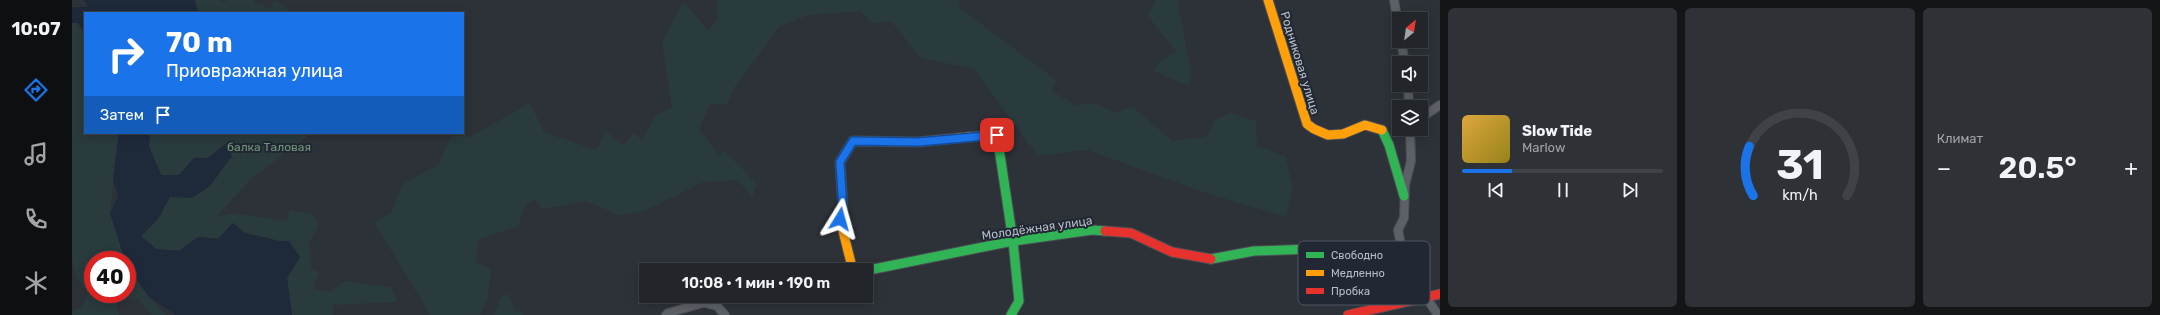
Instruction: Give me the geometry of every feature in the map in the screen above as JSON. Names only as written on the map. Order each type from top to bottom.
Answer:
[{"type":"street","name":"Родниковая улица","points":[[1268,0],[1307,124],[1315,133],[1332,136],[1353,131],[1365,125],[1382,129],[1389,145],[1404,196]]},
{"type":"street","points":[[1394,0],[1396,12]]},
{"type":"street","points":[[1428,113],[1440,105]]},
{"type":"street","points":[[851,263],[840,219],[843,210],[840,162],[853,141],[918,142],[997,135],[1014,241],[1019,301],[1011,315]]},
{"type":"street","points":[[1400,241],[1398,230],[1404,218],[1404,196],[1411,161],[1410,136]]},
{"type":"street","name":"Молодёжная улица","points":[[873,269],[1014,241],[1092,230],[1131,233],[1172,252],[1213,259],[1254,251],[1298,250]]},
{"type":"street","points":[[1430,296],[1440,294]]},
{"type":"street","points":[[666,315],[668,313],[702,303],[717,306],[726,315]]},
{"type":"street","points":[[1430,303],[1438,315]]},
{"type":"street","points":[[1348,315],[1391,305]]},
{"type":"green space","points":[[195,0],[220,0],[223,3],[227,0],[255,0],[254,3],[271,8],[275,0],[290,12],[201,12],[197,9]]},
{"type":"green space","points":[[717,0],[959,0],[960,8],[1056,80],[1052,91],[1075,105],[1095,103],[1115,113],[1133,107],[1172,141],[1206,137],[1215,120],[1231,113],[1256,121],[1257,146],[1285,156],[1293,187],[1286,217],[1206,193],[1088,150],[1038,156],[974,69],[921,58],[891,21],[872,23],[861,11],[808,15],[780,26],[734,88],[727,104],[710,104],[699,129],[719,155],[724,150],[757,184],[752,198],[738,180],[704,182],[642,212],[619,215],[586,201],[542,209],[535,200],[526,204],[518,226],[478,240],[476,262],[491,270],[488,297],[480,315],[430,315],[374,222],[391,213],[403,184],[438,165],[452,135],[470,137],[530,103],[544,132],[596,150],[606,131],[623,145],[634,133],[642,140],[656,115],[672,108],[662,42],[683,2],[709,31],[718,18]]},
{"type":"green space","points":[[1156,0],[1177,0],[1191,71],[1189,86],[1154,71],[1158,63],[1176,51],[1148,16]]},
{"type":"green space","points":[[72,23],[78,23],[84,32],[84,134],[118,134],[110,213],[122,251],[84,251],[84,288],[77,279],[72,259]]},
{"type":"green space","name":"балка Таловая","points":[[150,134],[311,134],[253,177],[216,217],[234,213],[288,221],[289,210],[314,215],[319,226],[309,242],[311,269],[319,272],[313,289],[330,292],[345,281],[391,287],[398,302],[333,305],[333,315],[292,315],[287,278],[300,257],[289,241],[279,241],[245,233],[233,223],[218,239],[198,237],[179,251],[156,249],[141,236],[158,219],[170,197],[232,156],[225,144],[208,158],[194,158],[179,175],[161,175],[149,146]]},
{"type":"green space","points":[[136,279],[149,297],[166,315],[152,315],[138,299],[136,299]]},
{"type":"green space","points":[[502,295],[509,295],[515,311],[522,312],[524,315],[494,315]]},
{"type":"green space","points":[[84,302],[116,303],[119,315],[72,315],[72,311],[82,307]]},
{"type":"water","points":[[84,0],[195,0],[197,9],[201,12],[84,12],[84,32],[78,23],[72,23],[72,7],[88,7]]},
{"type":"water","points":[[119,134],[150,134],[149,146],[161,175],[179,175],[194,158],[208,158],[225,144],[232,156],[210,186],[192,198],[170,197],[158,219],[141,236],[156,249],[179,251],[198,237],[218,239],[233,223],[245,233],[279,241],[289,241],[300,257],[287,278],[292,315],[176,315],[149,297],[136,279],[136,251],[122,251],[110,213],[118,197],[113,179]]},
{"type":"traffic: fast","points":[[1382,130],[1389,145],[1404,196]]},
{"type":"traffic: fast","points":[[969,137],[997,135],[1013,241],[1019,301],[1011,315]]},
{"type":"traffic: fast","points":[[873,269],[1013,241],[1092,230],[1105,231]]},
{"type":"traffic: fast","points":[[1211,259],[1254,251],[1298,250]]},
{"type":"traffic: slow","points":[[1268,0],[1307,124],[1328,135],[1343,134],[1365,125],[1382,130]]},
{"type":"traffic: slow","points":[[851,263],[840,219],[843,209],[840,162],[853,141],[918,142],[969,137]]},
{"type":"traffic: jam","points":[[1105,231],[1131,233],[1172,252],[1211,259]]},
{"type":"traffic: jam","points":[[1430,296],[1440,294]]},
{"type":"traffic: jam","points":[[1348,315],[1392,305]]},
{"type":"route","points":[[840,219],[843,210],[840,162],[853,141],[918,142],[997,135]]}]
